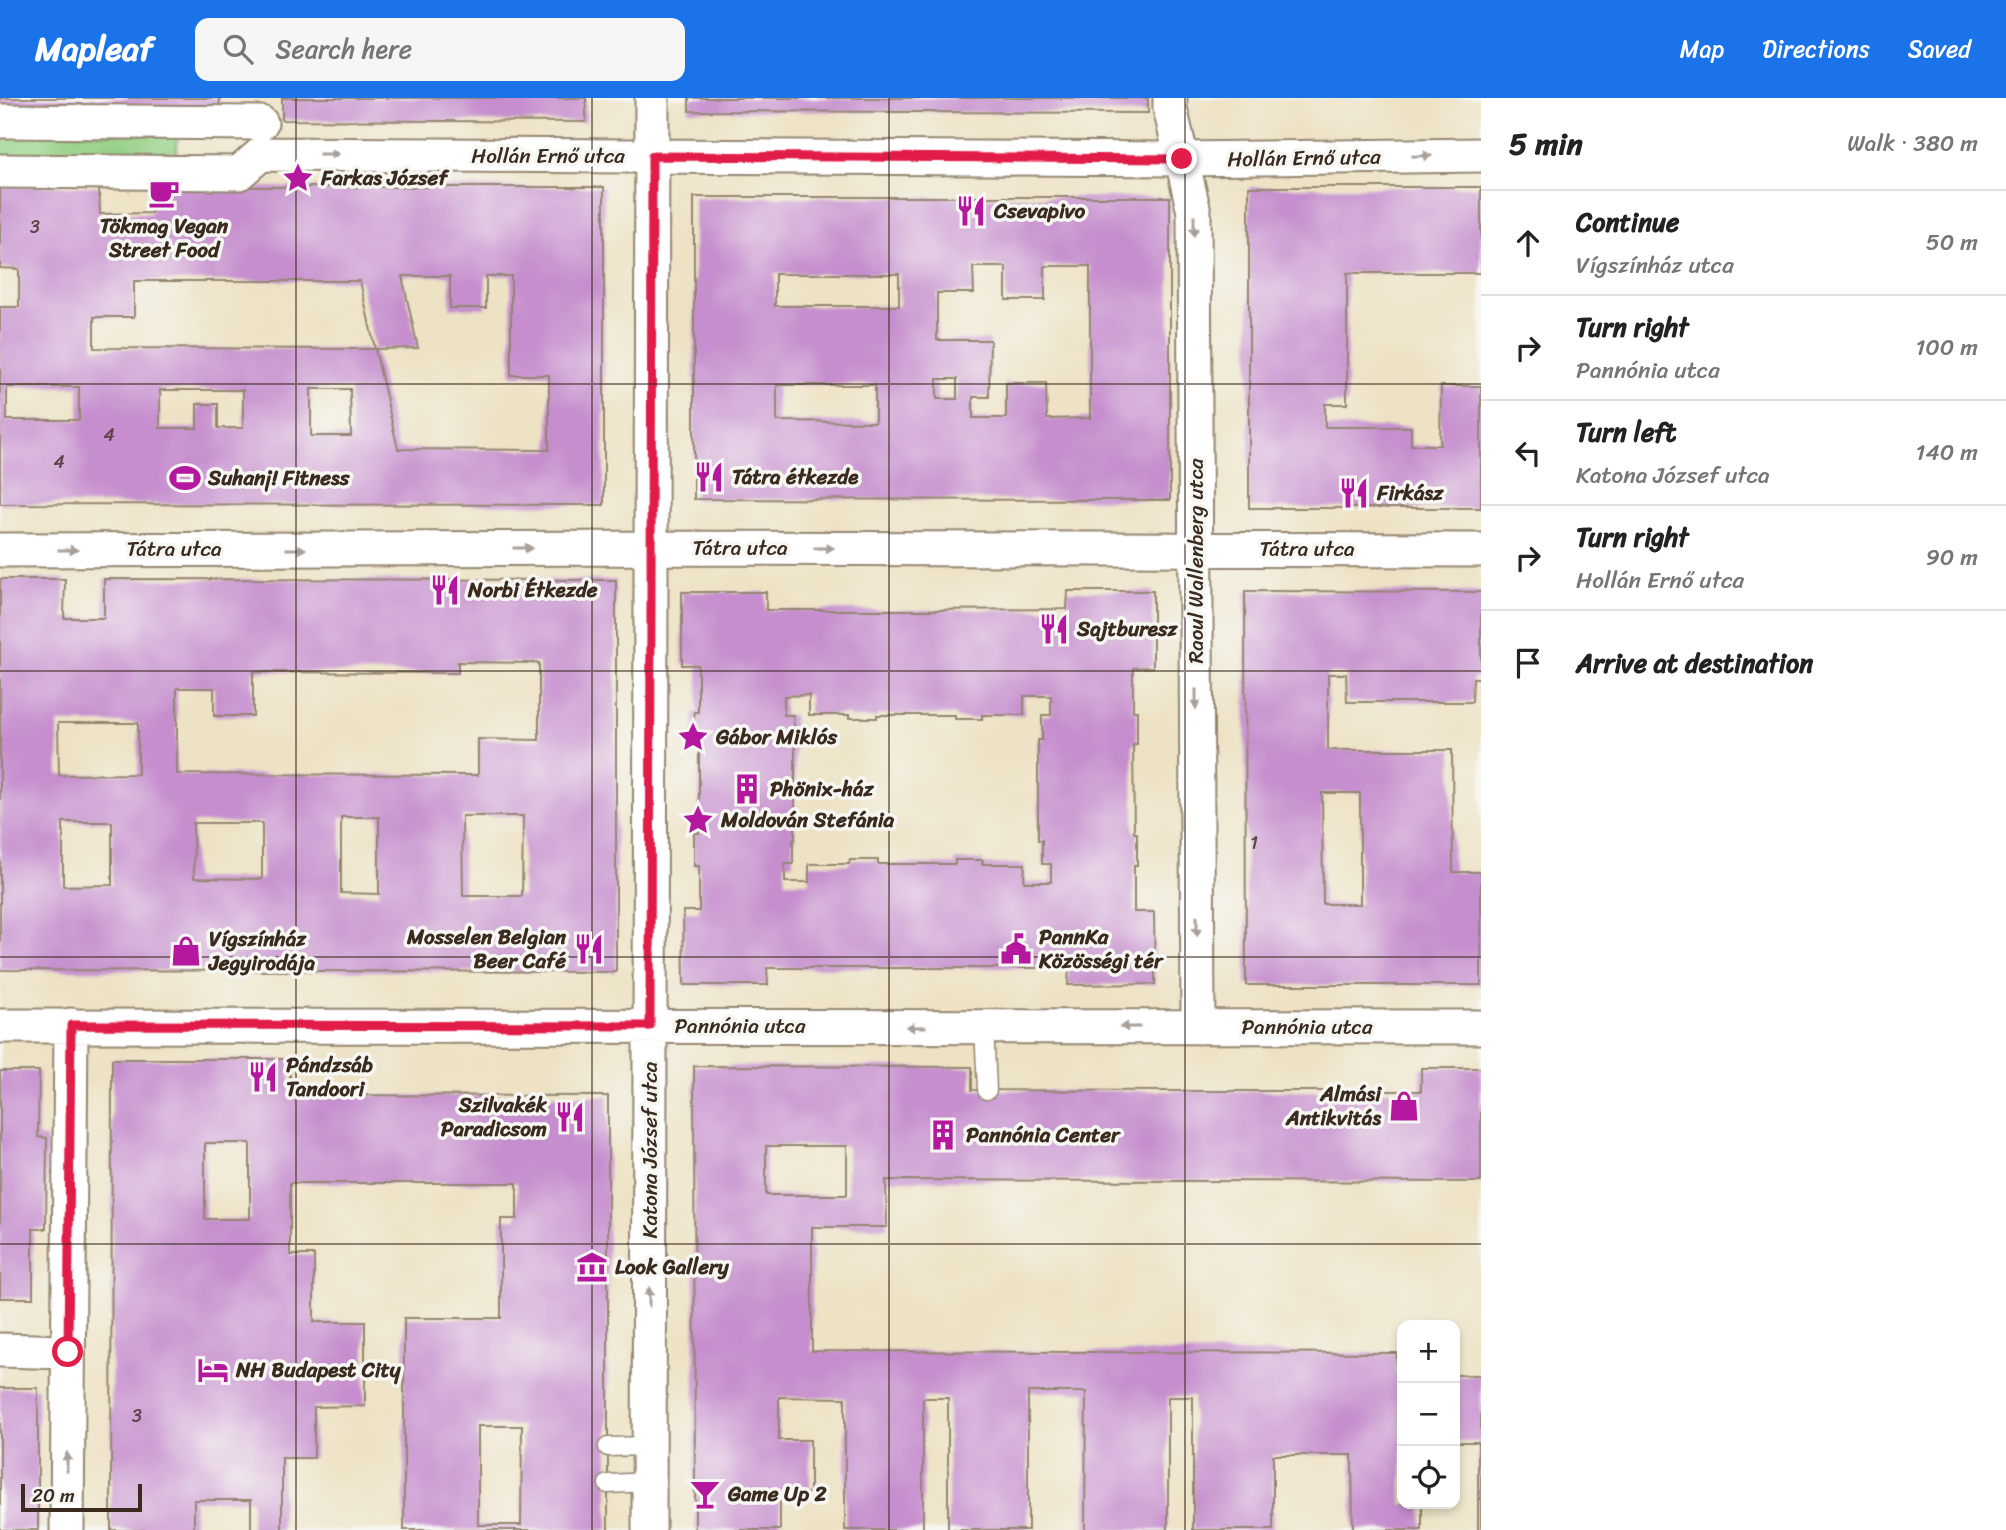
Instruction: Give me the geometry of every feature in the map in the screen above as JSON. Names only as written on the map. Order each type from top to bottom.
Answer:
[{"type":"street","name":"Katona József utca","points":[[649,1530],[652,98]]},
{"type":"street","name":"Raoul Wallenberg utca","points":[[1170,98],[1194,212],[1198,1027]]},
{"type":"street","name":"Hollán Ernő utca","points":[[0,121],[261,125],[652,156],[1182,159],[1481,155]]},
{"type":"street","points":[[0,172],[239,173],[261,125]]},
{"type":"street","name":"Tátra utca","points":[[0,550],[1481,550]]},
{"type":"street","points":[[67,1530],[71,1025]]},
{"type":"street","name":"Pannónia utca","points":[[0,1026],[1481,1027]]},
{"type":"street","points":[[0,1350],[68,1352]]},
{"type":"lane","points":[[984,1027],[986,1090]]},
{"type":"lane","points":[[608,1447],[649,1446]]},
{"type":"lane","points":[[608,1484],[649,1482]]},
{"type":"green space","points":[[0,132],[177,134],[177,162],[0,161]]},
{"type":"building","points":[[0,98],[220,98],[219,109],[0,106]]},
{"type":"building","points":[[282,98],[586,98],[586,122],[282,120]]},
{"type":"building","points":[[689,98],[1148,98],[1148,113],[689,111]]},
{"type":"building","points":[[0,186],[99,186],[100,214],[151,213],[151,187],[604,187],[604,505],[0,504],[0,307],[19,307],[19,269],[0,268]],"holes":[[[402,276],[450,276],[450,308],[486,308],[486,276],[511,276],[511,375],[549,375],[549,450],[398,449],[375,349],[418,348]],[[134,281],[360,281],[375,349],[94,348],[94,317],[134,317]],[[7,387],[79,387],[79,420],[7,420]],[[311,389],[350,389],[351,436],[311,436]],[[160,390],[243,390],[243,428],[218,428],[218,404],[197,404],[197,428],[160,428]]]},
{"type":"building","points":[[1249,187],[1481,187],[1481,273],[1347,273],[1347,404],[1325,404],[1325,427],[1411,427],[1411,445],[1440,445],[1441,386],[1481,386],[1481,508],[1249,508]]},
{"type":"building","points":[[694,197],[1170,197],[1170,500],[694,499]],"holes":[[[1045,266],[1090,266],[1090,418],[1047,419],[1046,383],[1006,383],[1006,418],[973,418],[973,397],[989,397],[990,340],[937,340],[937,293],[974,293],[973,267],[1006,267],[1006,300],[1045,300]],[[775,274],[899,274],[899,306],[775,306]],[[937,379],[957,379],[957,399],[937,399]],[[777,385],[875,385],[875,422],[777,421]]]},
{"type":"building","points":[[0,579],[65,579],[64,618],[104,618],[104,579],[616,580],[616,972],[0,970]],"holes":[[[458,662],[539,663],[539,740],[478,739],[478,775],[177,774],[177,688],[214,688],[214,716],[253,716],[253,672],[458,673]],[[58,723],[138,723],[138,774],[59,775]],[[462,816],[523,816],[522,896],[463,896]],[[341,817],[379,817],[379,894],[341,893]],[[63,822],[112,822],[112,885],[63,886]],[[193,823],[262,823],[262,879],[194,878]]]},
{"type":"building","name":"Phönix-ház","points":[[1068,591],[1153,591],[1153,667],[1133,668],[1133,711],[1137,711],[1137,744],[1133,744],[1134,833],[1137,833],[1134,912],[1154,912],[1155,984],[1068,985],[1069,968],[767,968],[768,985],[684,985],[683,911],[699,911],[699,866],[694,866],[694,833],[699,833],[699,745],[693,745],[694,712],[698,712],[698,665],[682,665],[682,592],[766,592],[766,610],[1067,609]],"holes":[[[809,695],[809,715],[849,715],[849,718],[877,718],[877,715],[955,715],[955,719],[982,719],[982,715],[1024,715],[1024,696],[1051,696],[1051,715],[1042,715],[1042,740],[1038,740],[1038,840],[1042,840],[1042,864],[1051,864],[1051,882],[1024,882],[1025,864],[982,864],[983,860],[955,860],[955,864],[878,864],[878,860],[850,860],[849,864],[809,864],[809,882],[785,882],[785,864],[793,864],[795,840],[795,741],[793,715],[784,715],[784,696]]]},
{"type":"building","points":[[1245,591],[1481,592],[1481,678],[1473,678],[1472,702],[1347,702],[1346,674],[1328,674],[1328,750],[1452,750],[1453,872],[1481,872],[1481,985],[1246,985]],"holes":[[[1322,793],[1360,793],[1360,904],[1323,904]]]},
{"type":"building","points":[[112,1059],[290,1059],[290,1095],[608,1096],[608,1530],[404,1530],[404,1318],[501,1318],[501,1219],[517,1219],[517,1183],[290,1183],[290,1255],[314,1255],[314,1322],[365,1322],[365,1406],[314,1407],[314,1458],[282,1458],[282,1530],[251,1530],[251,1500],[194,1500],[194,1530],[111,1530]],"holes":[[[205,1143],[250,1143],[250,1219],[205,1219]],[[478,1426],[522,1426],[521,1525],[478,1525]]]},
{"type":"building","points":[[694,1066],[972,1067],[972,1090],[1169,1091],[1421,1091],[1421,1068],[1481,1068],[1481,1182],[886,1180],[887,1227],[812,1227],[812,1351],[1397,1353],[1397,1509],[1422,1509],[1422,1530],[1353,1530],[1352,1455],[1273,1455],[1273,1530],[1193,1530],[1193,1397],[1168,1397],[1168,1530],[1085,1530],[1086,1392],[1028,1392],[1028,1530],[948,1530],[948,1398],[923,1398],[923,1530],[845,1530],[845,1398],[779,1397],[779,1440],[810,1440],[810,1493],[780,1493],[780,1530],[695,1530]],"holes":[[[766,1146],[847,1146],[847,1195],[766,1195]]]},
{"type":"building","points":[[0,1071],[39,1071],[38,1137],[47,1138],[46,1229],[33,1229],[33,1298],[0,1298]]},
{"type":"building","points":[[1460,1375],[1481,1375],[1481,1530],[1478,1530],[1478,1442],[1460,1442]]},
{"type":"building","points":[[0,1388],[38,1388],[38,1530],[0,1530]]},
{"type":"place","name":"Farkas József","points":[[298,178]]},
{"type":"place","name":"Tökmag Vegan Street Food","points":[[164,193]]},
{"type":"place","name":"Csevapivo","points":[[971,211]]},
{"type":"place","name":"Tátra étkezde","points":[[709,477]]},
{"type":"place","name":"Suhanj! Fitness","points":[[185,478]]},
{"type":"place","name":"Firkász","points":[[1354,493]]},
{"type":"place","name":"Norbi Étkezde","points":[[445,590]]},
{"type":"place","name":"Sajtburesz","points":[[1054,629]]},
{"type":"place","name":"Gábor Miklós","points":[[693,737]]},
{"type":"place","name":"Phönix-ház","points":[[747,789]]},
{"type":"place","name":"Moldován Stefánia","points":[[698,820]]},
{"type":"place","name":"Mosselen Belgian Beer Café","points":[[589,949]]},
{"type":"place","name":"PannKa Közösségi tér","points":[[1016,949]]},
{"type":"place","name":"Vígszínház Jegyirodája","points":[[186,951]]},
{"type":"place","name":"Pándzsáb Tandoori","points":[[263,1077]]},
{"type":"place","name":"Almási Antikvitás","points":[[1404,1106]]},
{"type":"place","name":"Szilvakék Paradicsom","points":[[570,1117]]},
{"type":"place","name":"Pannónia Center","points":[[943,1135]]},
{"type":"place","name":"Look Gallery","points":[[592,1267]]},
{"type":"place","name":"NH Budapest City","points":[[213,1370]]},
{"type":"place","name":"Game Up 2","points":[[705,1494]]},
{"type":"route","points":[[68,1352],[71,1025],[650,1026],[652,156],[1182,159]]}]
